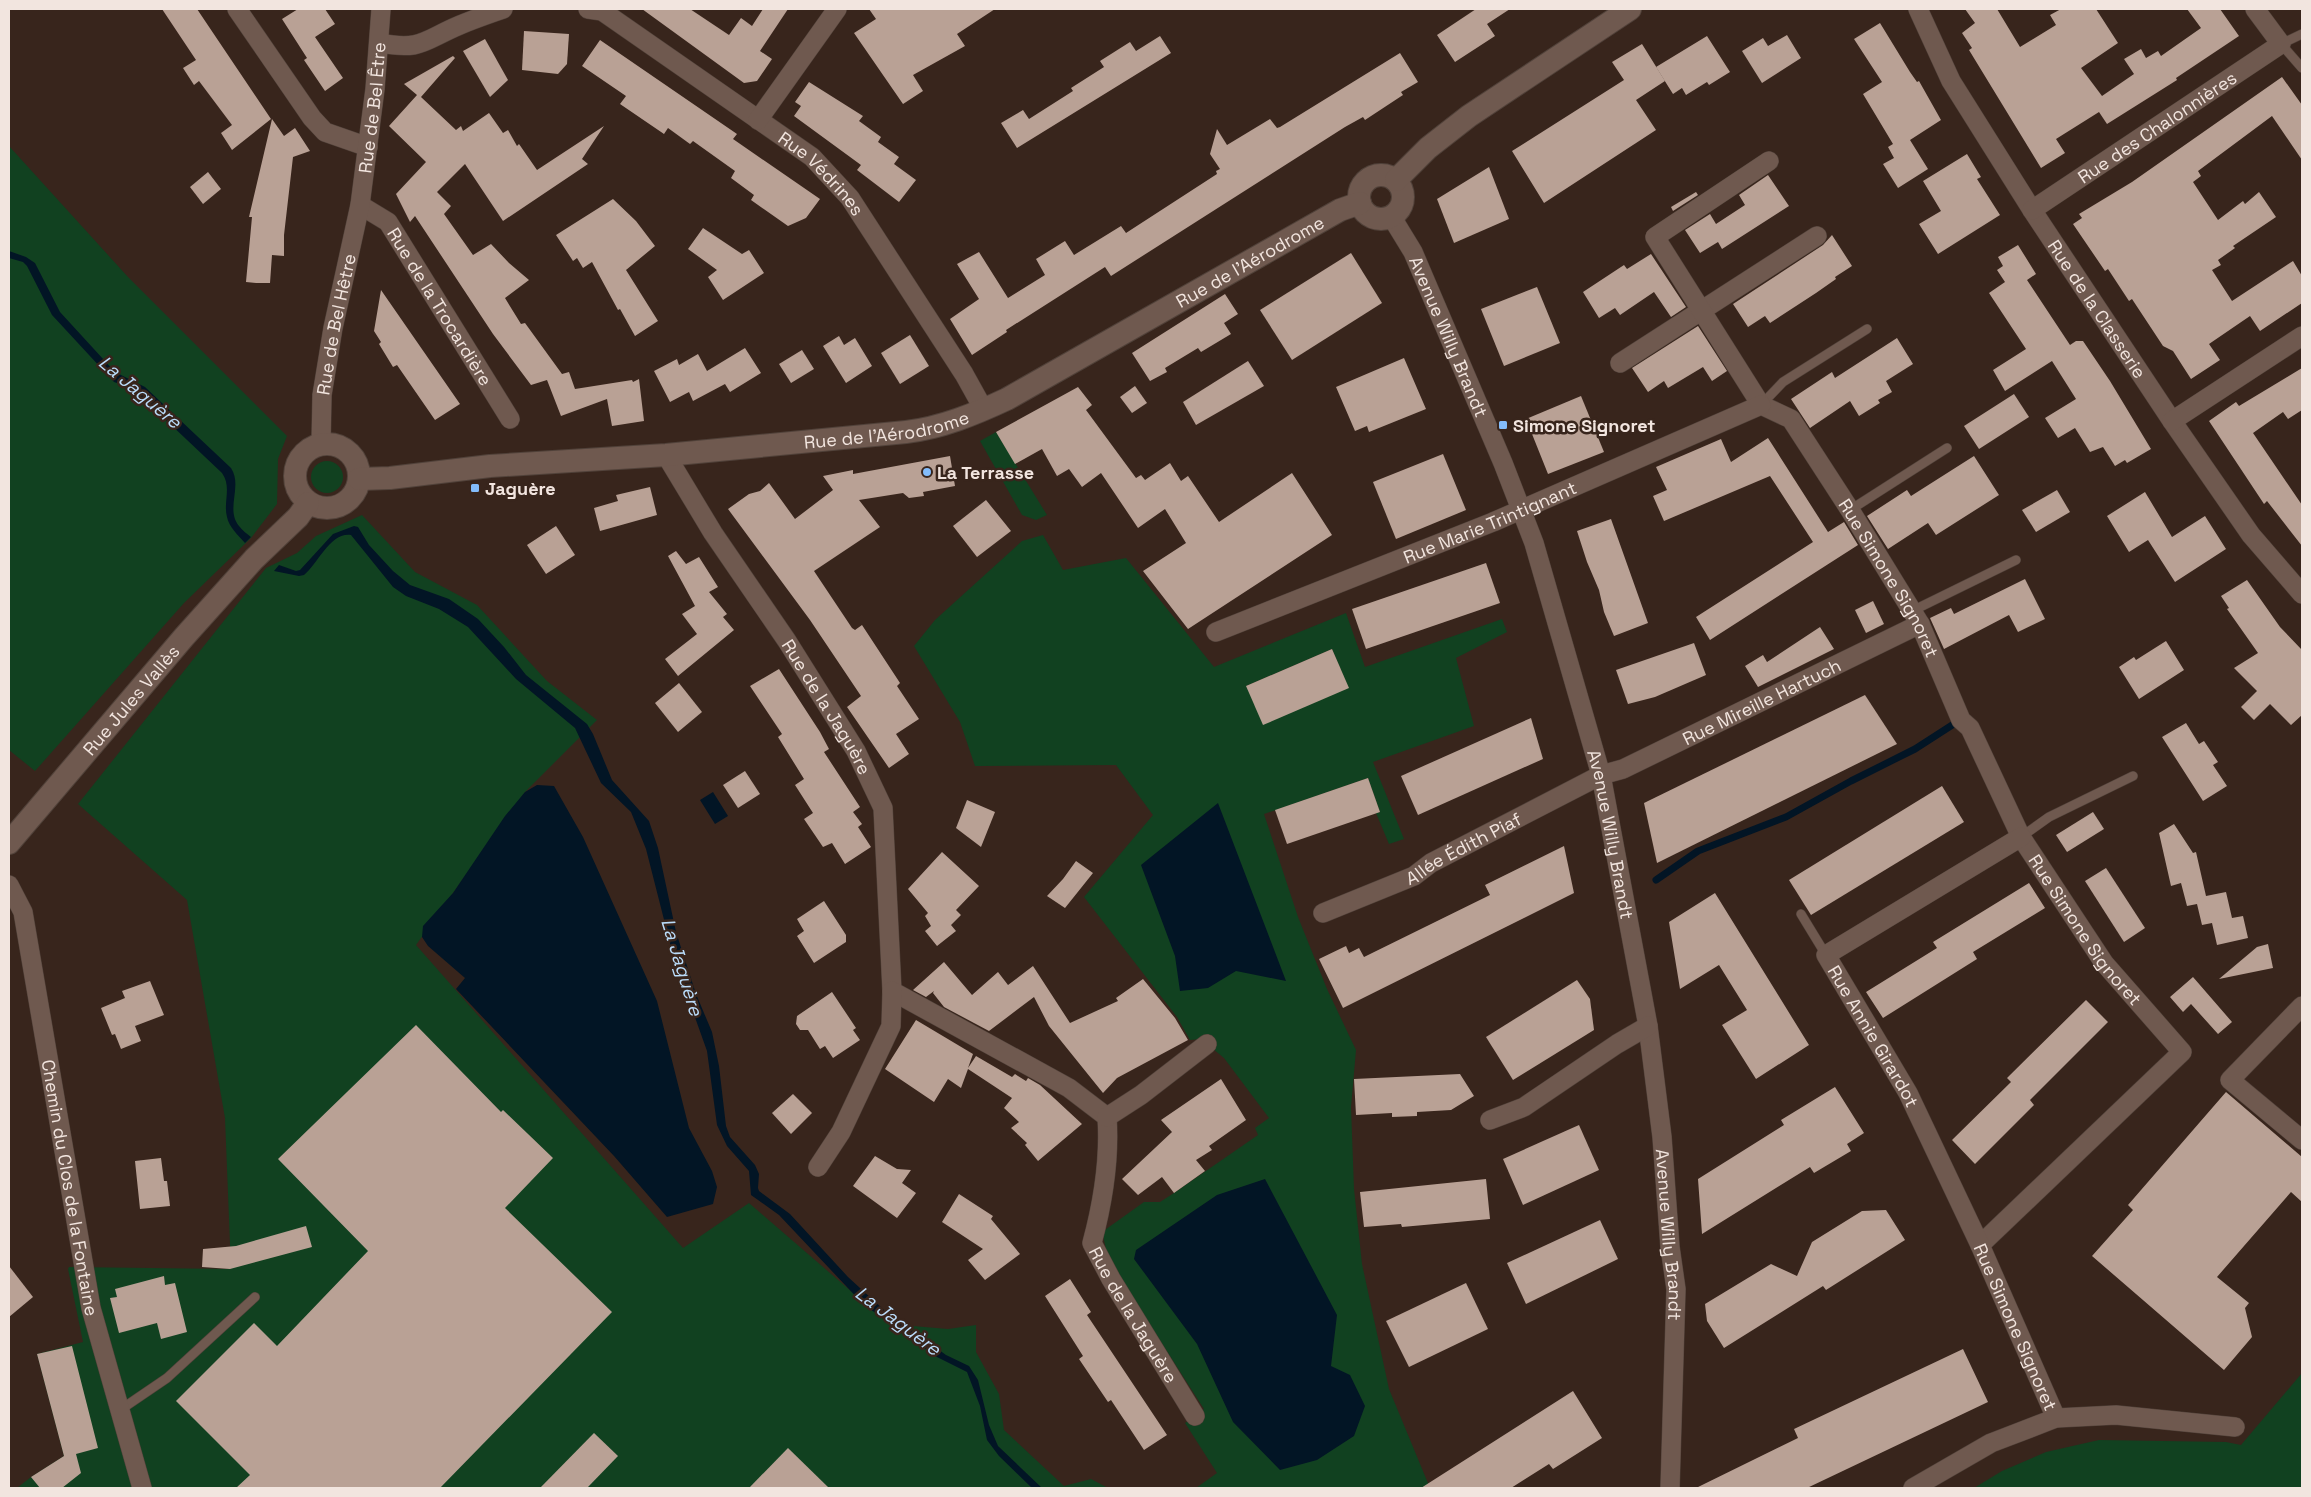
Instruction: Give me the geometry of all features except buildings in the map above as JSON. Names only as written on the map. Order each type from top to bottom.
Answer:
[{"type":"street","points":[[237,9],[312,118],[325,132],[368,147]]},
{"type":"street","name":"Rue de Bel Être","points":[[360,205],[380,43],[382,9]]},
{"type":"street","points":[[380,43],[399,47],[424,44],[458,26],[503,9]]},
{"type":"street","name":"Rue Védrines","points":[[588,9],[602,11],[812,157],[850,198],[964,374],[984,410]]},
{"type":"street","points":[[758,120],[837,9]]},
{"type":"street","points":[[1396,180],[1428,148],[1469,116],[1630,9]]},
{"type":"street","name":"Rue de la Classerie","points":[[1918,9],[1951,81],[2032,210],[2172,421],[2251,535],[2302,594]]},
{"type":"street","points":[[2255,9],[2281,44]]},
{"type":"street","name":"Rue des Chalonnières","points":[[2032,210],[2281,44]]},
{"type":"street","points":[[1760,405],[1655,237],[1769,162]]},
{"type":"street","points":[[1381,175],[1389,176],[1396,180],[1400,186],[1403,199],[1401,206],[1391,216],[1378,219],[1367,214],[1360,203],[1358,195],[1366,180],[1381,175]]},
{"type":"street","name":"Rue de l'Aérodrome","points":[[359,479],[390,478],[490,466],[666,455],[917,430],[943,424],[984,410],[1340,210],[1360,203]]},
{"type":"street","name":"Rue de la Trocardière","points":[[360,205],[388,222],[510,419]]},
{"type":"street","name":"Rue de Bel Hêtre","points":[[321,444],[324,386],[333,328],[360,205]]},
{"type":"street","name":"Avenue Willy Brandt","points":[[1391,216],[1413,252],[1534,543],[1601,775],[1656,1073],[1670,1247],[1676,1289],[1670,1488]]},
{"type":"street","points":[[1620,363],[1817,236]]},
{"type":"street","points":[[2172,421],[2302,336]]},
{"type":"street","name":"Rue Marie Trintignant","points":[[1216,632],[1492,522],[1520,508],[1760,405]]},
{"type":"street","name":"Rue Simone Signoret","points":[[1760,405],[1791,419],[1916,617],[1960,720],[1970,728],[2021,837],[2104,963],[2182,1052],[1980,1245],[2056,1418]]},
{"type":"street","points":[[321,444],[340,447],[348,452],[358,469],[359,479],[352,497],[336,507],[316,507],[308,503],[300,495],[295,485],[294,475],[296,464],[302,454],[321,444]]},
{"type":"street","name":"Rue de la Jaguère","points":[[666,455],[676,475],[713,533],[787,641],[856,751],[883,808],[892,991],[891,1026],[841,1132],[818,1168]]},
{"type":"street","name":"Rue Jules Vallès","points":[[9,843],[184,637],[254,560],[298,517],[308,503]]},
{"type":"street","name":"Rue Mireille Hartuch","points":[[1601,775],[1623,770],[1916,617]]},
{"type":"street","name":"Allée Édith Piaf","points":[[1323,914],[1414,876],[1432,863],[1601,775]]},
{"type":"street","name":"Rue Annie Girardot","points":[[1980,1245],[1908,1093],[1826,955],[2021,837]]},
{"type":"street","name":"Chemin du Clos de la Fontaine","points":[[9,885],[23,912],[91,1308],[142,1488]]},
{"type":"street","points":[[892,991],[1069,1088],[1107,1117],[1141,1095],[1207,1044]]},
{"type":"street","points":[[2302,1006],[2230,1080],[2302,1140]]},
{"type":"street","points":[[1490,1120],[1524,1107],[1617,1044],[1648,1026]]},
{"type":"street","name":"Rue de la Jaguère","points":[[1107,1117],[1109,1144],[1103,1196],[1092,1243],[1111,1279],[1195,1416]]},
{"type":"street","points":[[1912,1488],[1991,1443],[2056,1418],[2116,1415],[2235,1427]]},
{"type":"lane","points":[[2302,34],[2281,44],[2302,68]]},
{"type":"lane","points":[[1760,405],[1783,382],[1867,329]]},
{"type":"lane","points":[[1850,510],[1947,448]]},
{"type":"lane","points":[[1916,617],[2016,560]]},
{"type":"lane","points":[[2021,837],[2049,817],[2133,776]]},
{"type":"lane","points":[[1800,914],[1826,955]]},
{"type":"lane","points":[[120,1410],[168,1378],[255,1297]]},
{"type":"green space","points":[[9,146],[128,277],[287,436],[278,459],[277,504],[251,538],[184,603],[35,771],[9,750]]},
{"type":"green space","points":[[996,432],[1047,515],[1036,520],[1022,515],[980,441]]},
{"type":"green space","points":[[327,461],[333,462],[338,466],[342,471],[342,483],[338,488],[333,492],[327,493],[321,492],[316,488],[312,483],[311,477],[312,471],[316,466],[321,462]]},
{"type":"green space","points":[[362,515],[415,572],[477,605],[547,681],[597,720],[525,792],[416,945],[683,1248],[749,1203],[889,1324],[948,1329],[976,1325],[976,1352],[999,1394],[1004,1430],[1064,1486],[1091,1479],[1108,1488],[17,1488],[64,1456],[37,1354],[83,1342],[69,1267],[231,1269],[225,1118],[187,900],[78,804],[266,568],[297,553],[316,536]]},
{"type":"green space","points":[[1043,535],[1063,570],[1126,558],[1214,667],[1346,613],[1365,667],[1502,619],[1507,632],[1456,658],[1474,726],[1373,762],[1404,839],[1389,844],[1376,813],[1380,812],[1368,778],[1264,814],[1298,917],[1327,989],[1356,1050],[1351,1107],[1354,1189],[1362,1264],[1389,1389],[1430,1488],[1196,1488],[1217,1473],[1185,1423],[1204,1409],[1109,1261],[1102,1232],[1144,1202],[1160,1202],[1174,1193],[1258,1135],[1255,1128],[1269,1118],[1224,1058],[1201,1039],[1190,1040],[1177,1017],[1084,897],[1153,815],[1116,765],[975,766],[960,722],[914,646],[935,620],[1022,541]],"holes":[[[1332,649],[1348,687],[1246,686]]]},
{"type":"green space","points":[[2302,1373],[2302,1488],[1974,1488],[2002,1471],[2046,1452],[2099,1440],[2226,1442],[2241,1445]]},
{"type":"water","name":"La Jaguère","points":[[9,251],[26,257],[35,263],[60,312],[115,372],[145,387],[231,468],[235,482],[233,505],[235,519],[240,527],[251,537],[245,543],[228,521],[226,511],[227,489],[222,473],[132,388],[114,382],[52,315],[27,266],[23,262],[9,258]]},
{"type":"water","name":"La Jaguère","points":[[354,526],[358,527],[369,545],[393,571],[410,585],[449,599],[478,619],[504,647],[526,675],[587,724],[612,780],[649,821],[658,848],[676,932],[696,994],[712,1032],[719,1066],[726,1126],[730,1137],[755,1165],[759,1174],[759,1191],[790,1214],[848,1277],[884,1310],[946,1355],[969,1366],[978,1380],[989,1425],[998,1446],[1042,1488],[1032,1488],[999,1456],[987,1440],[980,1406],[967,1372],[937,1357],[863,1304],[779,1215],[751,1195],[749,1171],[727,1146],[717,1125],[707,1051],[672,951],[646,849],[631,812],[601,783],[575,728],[516,679],[468,627],[439,609],[406,596],[393,587],[351,535],[344,535],[331,543],[304,575],[299,576],[274,571],[279,565],[296,571],[300,570],[333,534]]},
{"type":"water","points":[[537,785],[554,786],[583,837],[657,1001],[689,1128],[712,1171],[717,1187],[713,1204],[667,1217],[614,1156],[456,989],[465,978],[428,946],[422,937],[423,926],[453,893],[505,816],[525,792]]},
{"type":"water","points":[[713,792],[728,816],[715,824],[700,800]]},
{"type":"water","points":[[1218,803],[1286,981],[1236,971],[1208,988],[1180,991],[1175,956],[1141,865]]},
{"type":"water","points":[[1265,1179],[1337,1315],[1331,1366],[1350,1375],[1365,1406],[1354,1436],[1317,1460],[1280,1470],[1233,1422],[1197,1344],[1134,1259],[1136,1250],[1217,1195]]},
{"type":"waterway","points":[[1656,880],[1698,851],[1786,817],[1851,781],[1915,749],[1960,720]]},
{"type":"place","name":"Simone Signoret","points":[[1503,425]]},
{"type":"place","name":"La Terrasse","points":[[927,472]]},
{"type":"place","name":"Jaguère","points":[[475,488]]}]
